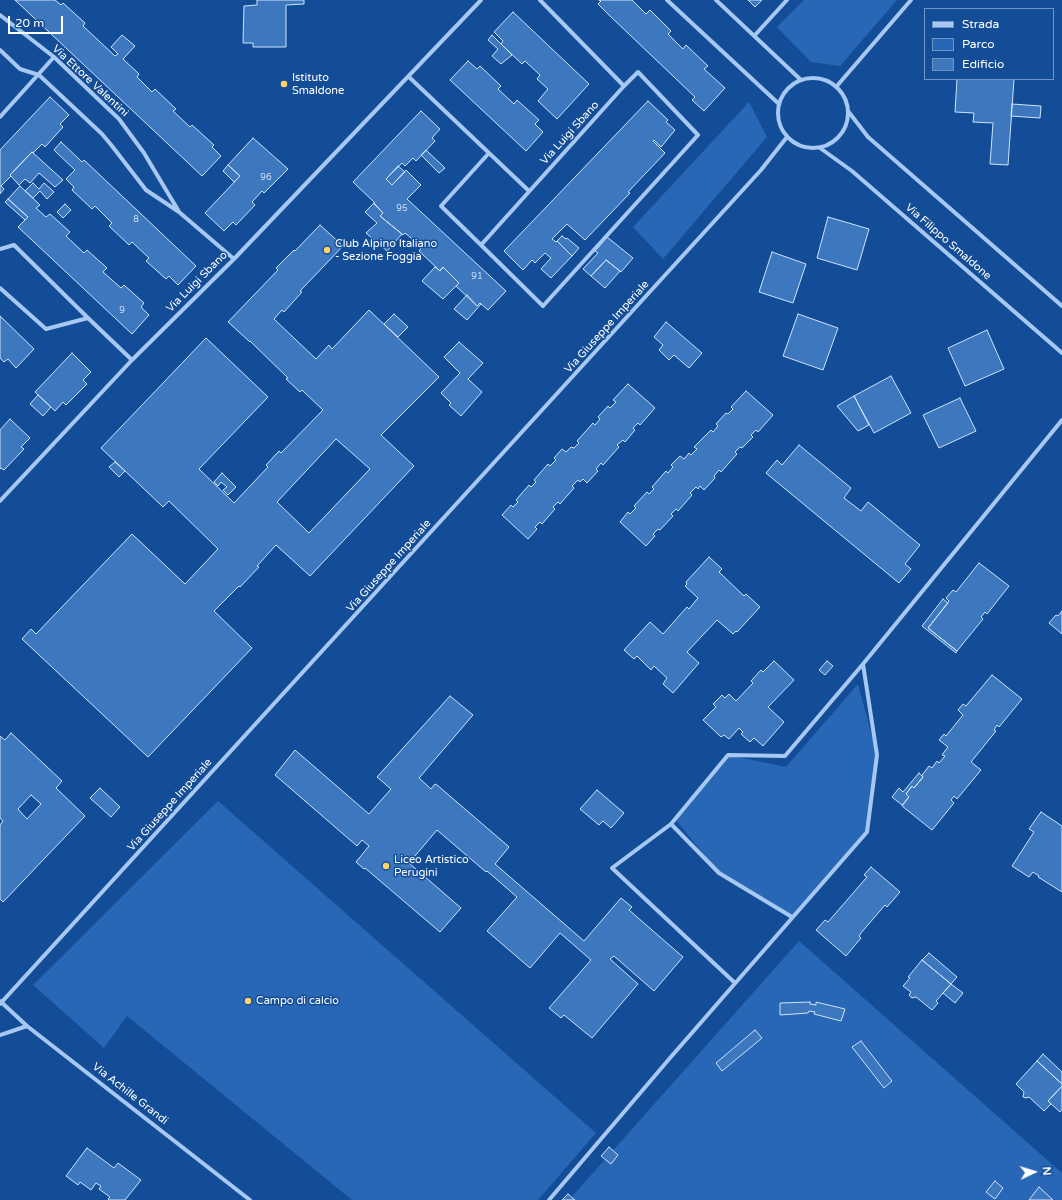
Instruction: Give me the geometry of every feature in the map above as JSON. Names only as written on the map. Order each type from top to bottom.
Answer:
[{"type":"street","name":"Via Luigi Sbano","points":[[0,501],[132,360],[234,259],[481,0]]},
{"type":"street","points":[[540,0],[624,86]]},
{"type":"street","points":[[666,0],[779,104]]},
{"type":"street","points":[[716,0],[801,80]]},
{"type":"street","points":[[754,35],[788,0]]},
{"type":"street","points":[[836,87],[911,0]]},
{"type":"street","name":"Via Ettore Valentini","points":[[0,15],[54,57],[119,119],[144,153],[180,212]]},
{"type":"street","name":"Via Ettore Valentini","points":[[0,50],[20,69],[39,75],[102,134],[146,190],[180,212],[234,259]]},
{"type":"street","points":[[0,117],[54,57]]},
{"type":"street","name":"Via Luigi Sbano","points":[[638,72],[698,135],[543,306],[481,245],[624,86],[638,72]]},
{"type":"street","points":[[409,77],[529,191]]},
{"type":"street","points":[[848,111],[846,124],[840,135],[829,144],[820,148],[807,148],[798,145],[787,136],[781,127],[778,114],[779,104],[784,93],[790,86],[801,80],[812,78],[828,81],[836,87],[844,97],[848,111],[868,137],[1062,306]]},
{"type":"street","name":"Via Giuseppe Imperiale","points":[[1,1002],[762,170],[787,136]]},
{"type":"street","name":"Via Filippo Smaldone","points":[[820,148],[852,171],[1062,353]]},
{"type":"street","points":[[481,245],[441,206],[489,153]]},
{"type":"street","points":[[0,249],[14,245],[132,360]]},
{"type":"street","points":[[0,288],[46,329],[88,318]]},
{"type":"street","points":[[735,983],[612,868],[671,824],[728,755],[785,756],[863,664],[1062,420]]},
{"type":"street","points":[[550,1200],[735,983],[867,832],[877,755],[863,664]]},
{"type":"street","points":[[671,824],[719,873],[792,918]]},
{"type":"street","name":"Via Achille Grandi","points":[[1,1002],[27,1026],[250,1200]]},
{"type":"street","points":[[0,1035],[27,1026]]},
{"type":"green space","points":[[804,0],[897,0],[840,66],[811,62],[777,27]]},
{"type":"green space","points":[[749,102],[767,137],[663,259],[633,227]]},
{"type":"green space","points":[[858,684],[877,755],[867,832],[792,917],[719,873],[675,819],[728,755],[786,767]]},
{"type":"green space","name":"Campo di calcio","points":[[218,801],[596,1133],[538,1200],[352,1200],[127,1016],[104,1048],[33,985]]},
{"type":"green space","points":[[799,941],[1062,1173],[1062,1200],[569,1200]]},
{"type":"building","points":[[15,0],[55,0],[61,5],[63,3],[85,23],[83,26],[115,56],[118,54],[111,47],[122,35],[135,46],[123,59],[139,74],[137,77],[152,92],[155,89],[176,109],[173,111],[190,127],[192,125],[214,145],[212,147],[221,156],[202,176]]},
{"type":"building","points":[[257,0],[304,0],[304,4],[286,5],[286,47],[253,47],[253,43],[243,43],[244,6],[257,5]]},
{"type":"building","points":[[599,0],[632,0],[646,14],[650,10],[671,31],[668,34],[683,49],[686,45],[708,66],[704,69],[725,88],[704,111],[692,100],[695,97],[598,4],[601,1]]},
{"type":"building","points":[[748,0],[762,0],[755,7]]},
{"type":"building","points":[[513,12],[589,84],[557,119],[538,101],[548,89],[537,79],[540,75],[525,61],[522,64],[501,44],[503,41],[494,32]]},
{"type":"building","points":[[492,35],[512,55],[501,64],[492,56],[498,49],[488,40]]},
{"type":"building","points":[[468,61],[477,69],[480,66],[501,86],[498,89],[514,104],[517,100],[539,120],[535,124],[543,132],[526,151],[450,80]]},
{"type":"building","points":[[957,80],[1014,80],[1008,165],[990,164],[993,123],[973,122],[974,113],[955,112]]},
{"type":"building","points":[[50,97],[69,115],[60,124],[63,127],[45,147],[42,144],[33,153],[32,152],[10,175],[11,176],[1,186],[4,189],[0,194],[0,150]]},
{"type":"building","points":[[648,101],[668,120],[666,122],[675,130],[661,147],[654,140],[653,141],[665,153],[628,192],[630,193],[585,240],[567,224],[552,239],[556,242],[557,241],[572,256],[551,278],[541,269],[551,258],[545,253],[535,263],[532,260],[523,270],[504,251]]},
{"type":"building","points":[[1012,104],[1041,106],[1040,118],[1011,116]]},
{"type":"building","points":[[421,111],[440,129],[432,138],[435,141],[416,161],[413,158],[405,166],[402,163],[386,179],[392,185],[406,170],[421,185],[407,199],[506,291],[488,310],[480,303],[477,306],[456,286],[459,283],[443,267],[440,271],[419,251],[422,247],[405,233],[403,235],[380,216],[383,213],[374,204],[375,203],[353,182]]},
{"type":"building","points":[[253,138],[288,169],[264,193],[262,191],[252,202],[255,205],[236,225],[233,222],[224,231],[205,213],[240,176],[228,165]]},
{"type":"building","points":[[61,142],[82,162],[84,160],[196,266],[178,285],[169,276],[166,279],[146,261],[149,258],[132,242],[129,245],[109,226],[112,223],[95,206],[92,209],[72,190],[74,187],[66,179],[75,170],[54,150]]},
{"type":"building","points":[[426,150],[445,168],[439,173],[421,155]]},
{"type":"building","points":[[32,152],[63,180],[55,187],[39,173],[30,183],[25,179],[19,185],[10,175]]},
{"type":"building","points":[[228,165],[240,176],[234,182],[223,171]]},
{"type":"building","points":[[398,166],[405,172],[392,185],[386,179]]},
{"type":"building","points":[[33,183],[39,189],[44,183],[54,192],[47,199],[40,191],[33,198],[25,191]]},
{"type":"building","points":[[20,186],[40,205],[36,208],[46,217],[50,214],[70,232],[66,236],[84,253],[87,250],[107,268],[103,272],[121,288],[124,285],[144,303],[141,307],[149,315],[132,334],[18,227],[28,217],[8,199]]},
{"type":"building","points":[[8,199],[28,217],[25,220],[5,202]]},
{"type":"building","points":[[374,203],[383,213],[380,216],[402,234],[387,251],[366,233],[377,223],[365,212]]},
{"type":"building","points":[[65,204],[71,210],[63,218],[57,212]]},
{"type":"building","points":[[828,217],[869,229],[857,270],[817,258]]},
{"type":"building","points":[[320,225],[343,246],[300,291],[302,292],[284,312],[282,310],[274,319],[316,359],[329,345],[332,349],[369,310],[439,377],[381,435],[414,466],[310,576],[276,545],[257,566],[259,567],[214,611],[252,648],[148,757],[22,639],[31,629],[36,634],[132,534],[185,584],[218,549],[169,501],[163,507],[101,448],[206,338],[268,397],[199,469],[234,503],[268,467],[266,465],[279,451],[281,453],[323,410],[302,390],[300,392],[286,379],[288,378],[250,341],[228,322],[278,270],[276,268],[294,250],[295,251]],"holes":[[[336,439],[370,469],[309,533],[277,502]]]},
{"type":"building","points":[[562,236],[566,239],[567,238],[579,248],[572,256],[557,241]]},
{"type":"building","points":[[607,237],[633,258],[621,272],[606,260],[591,276],[583,269],[598,253],[595,251]]},
{"type":"building","points":[[772,252],[806,264],[793,303],[759,292]]},
{"type":"building","points":[[606,260],[620,271],[605,288],[591,276]]},
{"type":"building","points":[[435,267],[440,271],[443,267],[459,283],[443,299],[422,281]]},
{"type":"building","points":[[467,295],[477,306],[480,303],[481,304],[467,320],[454,309]]},
{"type":"building","points":[[394,314],[408,327],[398,337],[384,324]]},
{"type":"building","points":[[798,314],[838,328],[823,370],[783,356]]},
{"type":"building","points":[[0,316],[34,349],[16,368],[8,359],[4,362],[0,358]]},
{"type":"building","points":[[666,322],[702,353],[689,368],[674,355],[669,360],[659,350],[663,345],[654,337]]},
{"type":"building","points":[[987,330],[1004,369],[965,386],[948,348]]},
{"type":"building","points":[[459,342],[483,363],[468,379],[482,392],[461,416],[449,405],[451,403],[441,393],[460,373],[444,357]]},
{"type":"building","points":[[72,353],[91,372],[83,380],[87,384],[66,405],[63,402],[55,411],[35,392]]},
{"type":"building","points":[[891,376],[911,413],[874,433],[854,396]]},
{"type":"building","points":[[628,384],[655,408],[640,425],[638,423],[633,428],[635,430],[625,442],[623,440],[617,445],[619,447],[603,465],[601,463],[596,469],[598,471],[587,483],[583,479],[580,482],[578,480],[572,486],[574,488],[560,504],[558,502],[553,507],[555,509],[542,524],[540,522],[535,527],[537,529],[528,539],[502,515],[511,505],[513,507],[518,502],[516,500],[529,485],[531,487],[536,482],[534,480],[548,464],[550,466],[556,460],[554,458],[562,449],[566,452],[571,447],[574,448],[579,443],[577,441],[593,423],[595,425],[600,419],[598,417],[608,406],[610,408],[616,402],[613,400]]},
{"type":"building","points":[[746,391],[773,415],[758,432],[756,430],[751,435],[753,437],[742,448],[740,447],[735,452],[737,454],[721,472],[719,470],[714,476],[715,478],[704,490],[700,486],[698,489],[696,487],[690,493],[692,495],[678,511],[676,509],[671,514],[673,516],[660,530],[658,529],[653,534],[655,536],[646,546],[620,522],[628,512],[630,514],[636,508],[634,506],[647,492],[649,494],[654,489],[652,487],[666,471],[668,473],[673,467],[671,465],[680,456],[684,459],[689,453],[691,455],[697,449],[694,447],[711,430],[713,432],[718,426],[716,424],[726,413],[728,414],[733,409],[731,407]]},
{"type":"building","points":[[38,395],[51,407],[43,416],[30,404]]},
{"type":"building","points":[[854,396],[869,425],[858,431],[837,406]]},
{"type":"building","points":[[960,398],[976,431],[939,448],[923,415]]},
{"type":"building","points":[[10,419],[30,438],[21,447],[24,449],[4,470],[1,468],[0,469],[0,430]]},
{"type":"building","points":[[799,445],[851,488],[844,498],[861,511],[868,502],[920,545],[905,564],[911,569],[899,583],[766,473],[777,460],[782,465]]},
{"type":"building","points":[[115,462],[125,471],[119,477],[109,467]]},
{"type":"building","points":[[222,473],[236,487],[228,495],[223,490],[227,487],[221,482],[218,486],[214,482]]},
{"type":"building","points":[[709,557],[722,569],[719,572],[744,596],[746,594],[760,607],[737,632],[736,631],[733,634],[717,620],[687,652],[699,663],[673,693],[663,684],[667,678],[654,666],[651,670],[637,656],[634,659],[624,650],[650,622],[663,634],[687,607],[689,609],[698,598],[685,586],[687,584],[686,582]]},
{"type":"building","points":[[979,563],[1009,586],[987,614],[985,612],[981,617],[983,619],[957,651],[928,628],[949,601],[946,598],[953,590],[956,592]]},
{"type":"building","points":[[943,599],[948,603],[928,628],[957,651],[956,653],[922,626]]},
{"type":"building","points":[[1062,611],[1062,634],[1049,623]]},
{"type":"building","points":[[774,661],[794,680],[768,707],[784,722],[763,746],[754,738],[750,742],[741,734],[743,732],[739,728],[729,739],[724,735],[721,737],[703,720],[716,707],[713,704],[722,695],[725,698],[729,694],[736,701],[753,683],[751,681],[761,670],[763,672]]},
{"type":"building","points":[[827,661],[833,666],[825,675],[819,670]]},
{"type":"building","points":[[992,675],[1022,699],[999,727],[997,725],[994,730],[996,731],[971,762],[981,770],[957,799],[954,796],[951,800],[954,803],[932,830],[902,806],[909,797],[906,794],[912,786],[914,788],[923,777],[922,775],[929,766],[932,768],[937,761],[939,763],[945,756],[942,755],[948,747],[939,740],[944,734],[946,736],[963,715],[958,710],[963,704],[966,706]]},
{"type":"building","name":"Liceo Artistico Perugini","points":[[450,696],[473,715],[419,778],[431,789],[435,784],[437,785],[509,847],[495,864],[584,941],[621,898],[632,907],[629,910],[683,957],[654,991],[614,956],[610,959],[638,984],[592,1038],[564,1015],[561,1018],[549,1008],[591,960],[560,933],[530,968],[487,931],[517,897],[487,871],[486,872],[437,830],[409,863],[461,908],[440,932],[356,862],[369,846],[362,840],[357,846],[275,775],[295,750],[369,814],[391,789],[377,777]]},
{"type":"building","points":[[11,733],[62,781],[56,788],[85,816],[3,902],[0,899],[0,825],[3,821],[0,818],[0,736],[5,740]],"holes":[[[31,795],[41,804],[27,819],[18,809]]]},
{"type":"building","points":[[919,773],[923,777],[914,788],[912,786],[906,794],[909,797],[902,805],[892,797],[899,788],[903,792]]},
{"type":"building","points":[[100,788],[120,807],[111,817],[90,798]]},
{"type":"building","points":[[597,790],[624,813],[611,828],[603,821],[599,825],[580,809]]},
{"type":"building","points":[[1041,812],[1062,826],[1062,892],[1038,877],[1039,876],[1033,872],[1029,877],[1012,866],[1034,832],[1029,829]]},
{"type":"building","points":[[871,867],[900,892],[887,907],[885,905],[861,933],[859,936],[861,938],[846,956],[816,930],[825,920],[828,922],[867,877],[864,875]]},
{"type":"building","points":[[929,953],[957,977],[951,984],[922,960]]},
{"type":"building","points":[[922,960],[951,984],[936,1001],[938,1003],[932,1010],[916,997],[912,998],[909,995],[911,992],[903,986],[910,978],[908,977]]},
{"type":"building","points":[[951,984],[963,993],[955,1003],[943,993]]},
{"type":"building","points":[[810,1002],[810,1004],[816,1005],[816,1002],[845,1009],[841,1021],[814,1014],[815,1012],[809,1011],[808,1013],[780,1015],[780,1003]]},
{"type":"building","points":[[755,1030],[762,1038],[722,1071],[716,1063]]},
{"type":"building","points":[[861,1041],[892,1081],[884,1088],[852,1047]]},
{"type":"building","points":[[1043,1054],[1062,1072],[1062,1084],[1037,1061]]},
{"type":"building","points":[[1037,1061],[1062,1084],[1062,1086],[1048,1101],[1051,1104],[1044,1111],[1029,1097],[1023,1097],[1024,1092],[1016,1084]]},
{"type":"building","points":[[1062,1086],[1062,1109],[1060,1112],[1048,1101]]},
{"type":"building","points":[[609,1147],[618,1155],[611,1164],[601,1156]]},
{"type":"building","points":[[87,1148],[114,1168],[118,1163],[141,1180],[125,1200],[109,1200],[108,1199],[110,1197],[99,1189],[101,1186],[96,1183],[91,1190],[80,1182],[78,1185],[66,1176]]},
{"type":"building","points":[[995,1181],[1003,1188],[995,1199],[986,1192]]},
{"type":"building","points":[[1039,1187],[1053,1200],[1029,1200]]},
{"type":"building","points":[[568,1194],[575,1200],[562,1200]]},
{"type":"place","name":"Istituto Smaldone","points":[[284,84]]},
{"type":"place","name":"Club Alpino Italiano - Sezione Foggia","points":[[327,250]]},
{"type":"place","name":"Liceo Artistico Perugini","points":[[386,866]]},
{"type":"place","name":"Campo di calcio","points":[[248,1001]]}]
